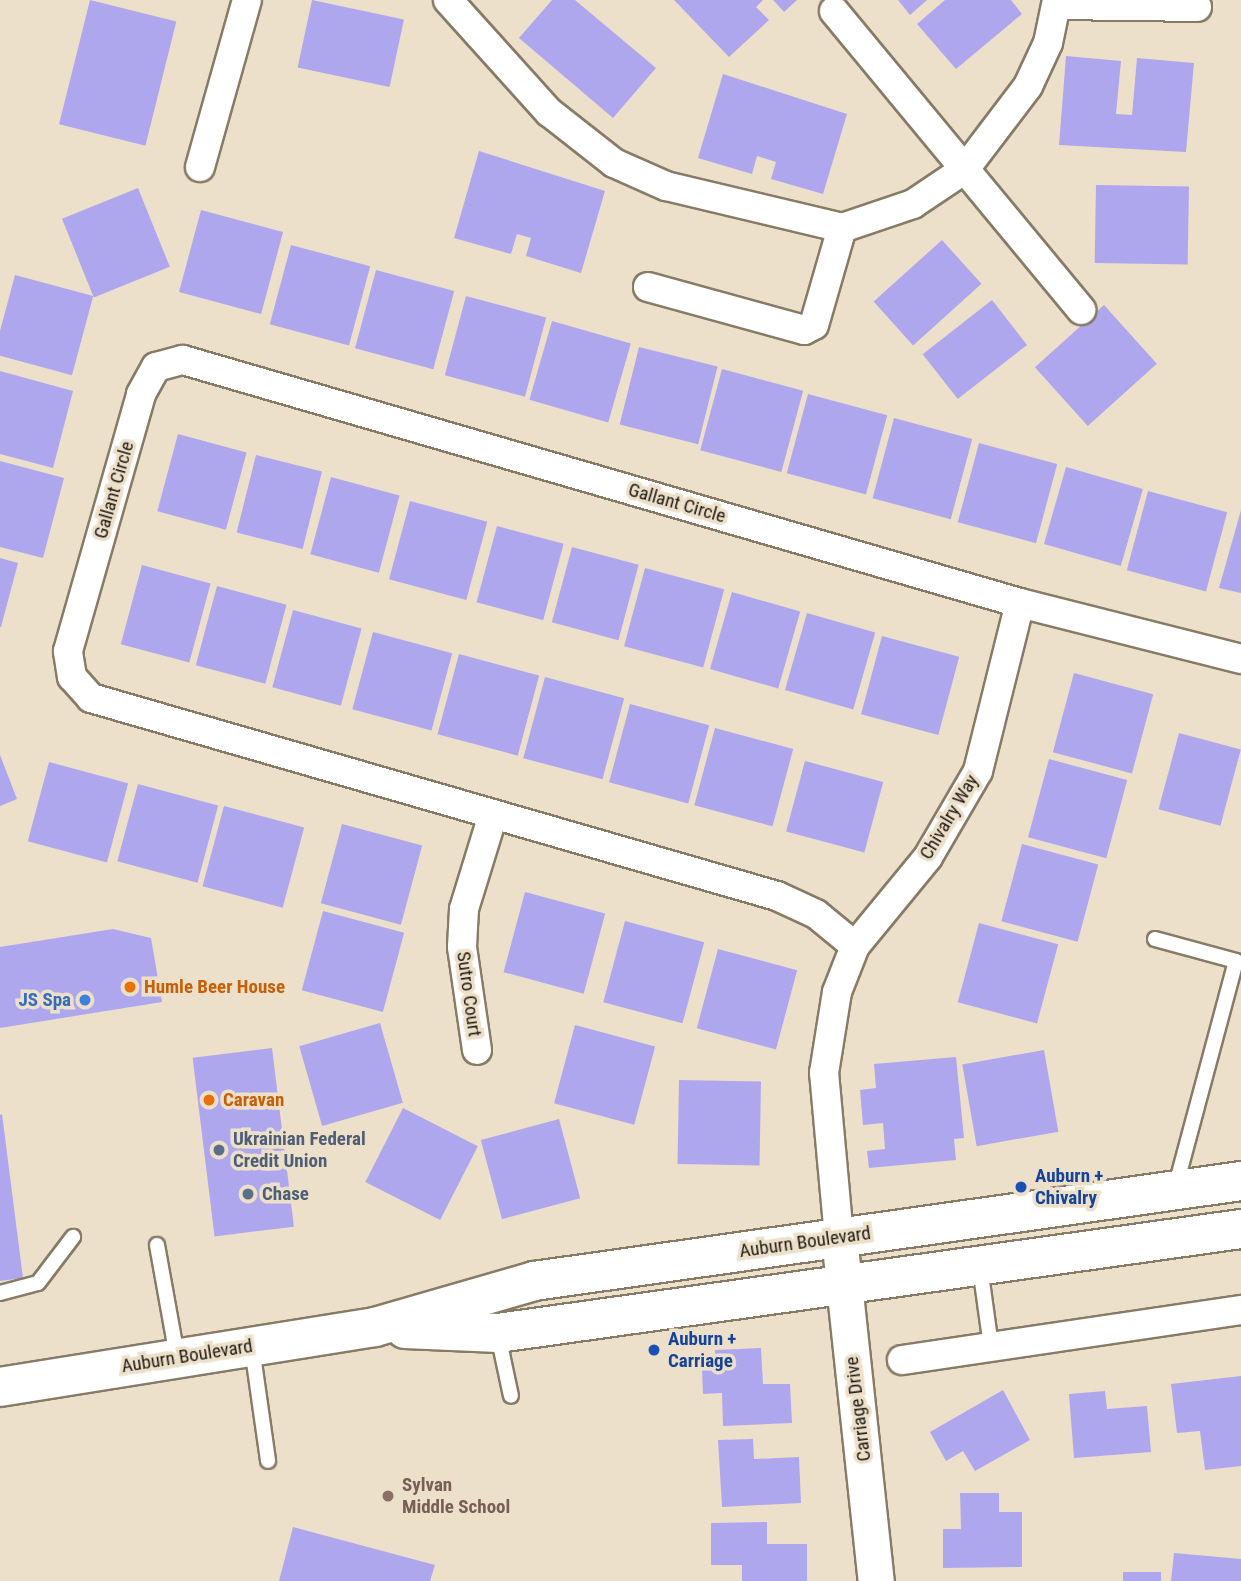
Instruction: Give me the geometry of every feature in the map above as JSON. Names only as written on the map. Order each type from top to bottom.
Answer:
[{"type":"main road","name":"Auburn Boulevard","points":[[0,1387],[177,1356],[375,1327],[534,1281],[1241,1181]]},
{"type":"main road","points":[[1170,1241],[1241,1209]]},
{"type":"main road","name":"Auburn Boulevard","points":[[375,1327],[498,1333],[1241,1229]]},
{"type":"street","points":[[200,167],[247,0]]},
{"type":"street","points":[[448,0],[549,112],[614,163],[666,186],[842,228],[913,204],[965,169],[1028,86],[1057,3],[1197,7]]},
{"type":"street","points":[[834,11],[1081,310]]},
{"type":"street","points":[[648,287],[804,330],[814,325],[842,228]]},
{"type":"street","name":"Gallant Circle","points":[[855,946],[816,914],[777,896],[91,698],[72,677],[68,651],[141,394],[156,367],[183,360],[1020,603]]},
{"type":"street","points":[[1020,603],[1241,659]]},
{"type":"street","name":"Chivalry Way","points":[[839,1237],[824,1073],[837,992],[855,946],[928,857],[978,771],[1020,603]]},
{"type":"street","name":"Sutro Court","points":[[477,1050],[462,935],[493,815]]},
{"type":"street","name":"Carriage Drive","points":[[839,1237],[876,1581]]},
{"type":"street","points":[[902,1360],[1241,1310]]},
{"type":"lane","points":[[1155,939],[1236,961],[1175,1189]]},
{"type":"lane","points":[[0,1293],[38,1283],[73,1237]]},
{"type":"lane","points":[[157,1245],[177,1356]]},
{"type":"lane","points":[[980,1266],[991,1346]]},
{"type":"lane","points":[[498,1333],[511,1396]]},
{"type":"lane","points":[[251,1346],[268,1461]]},
{"type":"building","points":[[90,0],[176,22],[145,146],[59,124]]},
{"type":"building","points":[[312,0],[404,20],[390,87],[298,67]]},
{"type":"building","points":[[552,0],[575,0],[656,68],[613,118],[519,38]]},
{"type":"building","points":[[674,0],[763,0],[756,7],[769,20],[729,57]]},
{"type":"building","points":[[773,0],[797,0],[784,12]]},
{"type":"building","points":[[898,0],[927,0],[910,15]]},
{"type":"building","points":[[945,0],[1011,0],[1022,14],[956,69],[917,24]]},
{"type":"building","points":[[1066,56],[1121,61],[1116,114],[1132,115],[1137,58],[1194,63],[1186,152],[1059,145]]},
{"type":"building","points":[[723,74],[847,114],[823,194],[771,179],[776,162],[757,156],[752,174],[698,158]]},
{"type":"building","points":[[479,151],[605,191],[581,273],[526,256],[531,238],[517,234],[511,254],[454,238]]},
{"type":"building","points":[[1096,185],[1189,187],[1188,265],[1095,263]]},
{"type":"building","points":[[138,188],[170,267],[94,298],[62,219]]},
{"type":"building","points":[[201,210],[283,232],[261,314],[179,292]]},
{"type":"building","points":[[942,240],[981,284],[913,345],[874,302]]},
{"type":"building","points":[[291,245],[370,266],[349,345],[270,324]]},
{"type":"building","points":[[376,270],[454,291],[433,369],[355,348]]},
{"type":"building","points":[[15,275],[93,296],[72,375],[0,356],[0,331]]},
{"type":"building","points":[[466,296],[546,317],[525,397],[445,375]]},
{"type":"building","points":[[992,300],[1027,345],[958,399],[923,354]]},
{"type":"building","points":[[1104,305],[1157,364],[1088,426],[1035,367]]},
{"type":"building","points":[[552,321],[631,344],[608,422],[529,400]]},
{"type":"building","points":[[639,347],[718,367],[698,444],[620,425]]},
{"type":"building","points":[[722,369],[803,391],[781,472],[700,450]]},
{"type":"building","points":[[0,371],[73,391],[53,468],[0,454]]},
{"type":"building","points":[[808,394],[887,415],[866,494],[787,473]]},
{"type":"building","points":[[894,418],[972,439],[951,519],[873,498]]},
{"type":"building","points":[[178,434],[247,452],[226,530],[157,511]]},
{"type":"building","points":[[979,443],[1057,464],[1036,543],[958,522]]},
{"type":"building","points":[[256,455],[322,471],[303,549],[237,533]]},
{"type":"building","points":[[0,461],[64,478],[43,558],[0,547]]},
{"type":"building","points":[[1066,467],[1143,489],[1121,566],[1044,544]]},
{"type":"building","points":[[331,477],[400,495],[379,573],[310,554]]},
{"type":"building","points":[[1148,491],[1227,512],[1206,591],[1127,570]]},
{"type":"building","points":[[410,501],[487,522],[466,600],[389,579]]},
{"type":"building","points":[[1241,510],[1241,593],[1219,588]]},
{"type":"building","points":[[497,526],[564,544],[543,620],[477,602]]},
{"type":"building","points":[[572,547],[639,565],[618,640],[552,622]]},
{"type":"building","points":[[0,558],[18,563],[1,627],[0,627]]},
{"type":"building","points":[[142,565],[211,583],[189,663],[121,644]]},
{"type":"building","points":[[645,568],[724,589],[703,667],[624,646]]},
{"type":"building","points":[[217,586],[287,605],[265,684],[196,665]]},
{"type":"building","points":[[732,592],[800,612],[778,688],[710,669]]},
{"type":"building","points":[[293,610],[362,628],[341,706],[272,687]]},
{"type":"building","points":[[807,613],[875,633],[853,709],[785,690]]},
{"type":"building","points":[[373,632],[452,653],[432,730],[352,709]]},
{"type":"building","points":[[882,636],[959,657],[938,735],[861,714]]},
{"type":"building","points":[[459,654],[539,675],[518,756],[438,734]]},
{"type":"building","points":[[1074,673],[1153,694],[1132,773],[1053,752]]},
{"type":"building","points":[[545,677],[624,698],[602,779],[523,758]]},
{"type":"building","points":[[630,704],[709,725],[688,803],[609,782]]},
{"type":"building","points":[[715,728],[793,749],[773,826],[694,805]]},
{"type":"building","points":[[1179,733],[1241,750],[1220,826],[1159,809]]},
{"type":"building","points":[[0,755],[17,799],[0,806]]},
{"type":"building","points":[[1049,759],[1127,780],[1106,858],[1028,837]]},
{"type":"building","points":[[805,761],[883,782],[864,852],[786,832]]},
{"type":"building","points":[[49,762],[128,783],[107,862],[28,841]]},
{"type":"building","points":[[138,784],[218,805],[197,883],[117,861]]},
{"type":"building","points":[[224,806],[304,827],[283,908],[203,886]]},
{"type":"building","points":[[342,824],[422,845],[401,925],[321,903]]},
{"type":"building","points":[[1022,844],[1098,864],[1078,942],[1001,921]]},
{"type":"building","points":[[525,892],[605,913],[584,994],[504,972]]},
{"type":"building","points":[[323,911],[404,933],[383,1012],[302,990]]},
{"type":"building","points":[[625,921],[704,942],[682,1023],[603,1002]]},
{"type":"building","points":[[979,923],[1058,944],[1037,1023],[958,1002]]},
{"type":"building","points":[[113,929],[151,938],[162,1002],[0,1028],[0,947]]},
{"type":"building","points":[[718,949],[797,970],[776,1049],[697,1028]]},
{"type":"building","points":[[380,1023],[403,1103],[322,1126],[299,1046]]},
{"type":"building","points":[[575,1025],[655,1046],[634,1125],[554,1103]]},
{"type":"building","points":[[272,1048],[294,1227],[215,1236],[193,1058]]},
{"type":"building","points":[[1044,1050],[1058,1132],[977,1146],[962,1064]]},
{"type":"building","points":[[956,1057],[964,1138],[954,1139],[956,1160],[869,1168],[867,1151],[885,1149],[883,1123],[863,1125],[860,1090],[876,1088],[874,1064]]},
{"type":"building","points":[[679,1080],[761,1081],[760,1165],[678,1164]]},
{"type":"building","points":[[403,1108],[478,1146],[440,1220],[365,1182]]},
{"type":"building","points":[[2,1114],[23,1278],[0,1281],[0,1115]]},
{"type":"building","points":[[559,1119],[580,1198],[502,1219],[481,1140]]},
{"type":"building","points":[[761,1348],[763,1384],[790,1384],[792,1423],[723,1426],[722,1393],[703,1394],[702,1369],[716,1369],[715,1350]]},
{"type":"building","points":[[1241,1376],[1241,1466],[1205,1470],[1200,1431],[1177,1433],[1171,1384]]},
{"type":"building","points":[[1003,1390],[1030,1440],[975,1471],[963,1451],[946,1461],[930,1432]]},
{"type":"building","points":[[1105,1391],[1107,1409],[1147,1406],[1151,1452],[1074,1458],[1069,1394]]},
{"type":"building","points":[[753,1439],[754,1459],[799,1457],[801,1503],[722,1507],[718,1440]]},
{"type":"building","points":[[960,1493],[999,1493],[999,1512],[1022,1512],[1022,1567],[943,1568],[943,1529],[961,1529]]},
{"type":"building","points":[[767,1522],[767,1544],[807,1544],[807,1581],[742,1581],[742,1565],[711,1565],[711,1523]]},
{"type":"building","points":[[293,1527],[435,1565],[430,1581],[279,1581]]},
{"type":"building","points":[[1174,1553],[1241,1559],[1241,1581],[1171,1581]]},
{"type":"building","points":[[1123,1572],[1161,1572],[1161,1581],[1123,1581]]},
{"type":"place","name":"Humle Beer House","points":[[130,987]]},
{"type":"place","name":"JS Spa","points":[[85,1000]]},
{"type":"place","name":"Caravan","points":[[209,1100]]},
{"type":"place","name":"Ukrainian Federal Credit Union","points":[[219,1150]]},
{"type":"place","name":"Auburn + Chivalry","points":[[1021,1187]]},
{"type":"place","name":"Chase","points":[[248,1194]]},
{"type":"place","name":"Auburn + Carriage","points":[[654,1350]]},
{"type":"place","name":"Sylvan Middle School","points":[[388,1496]]}]
